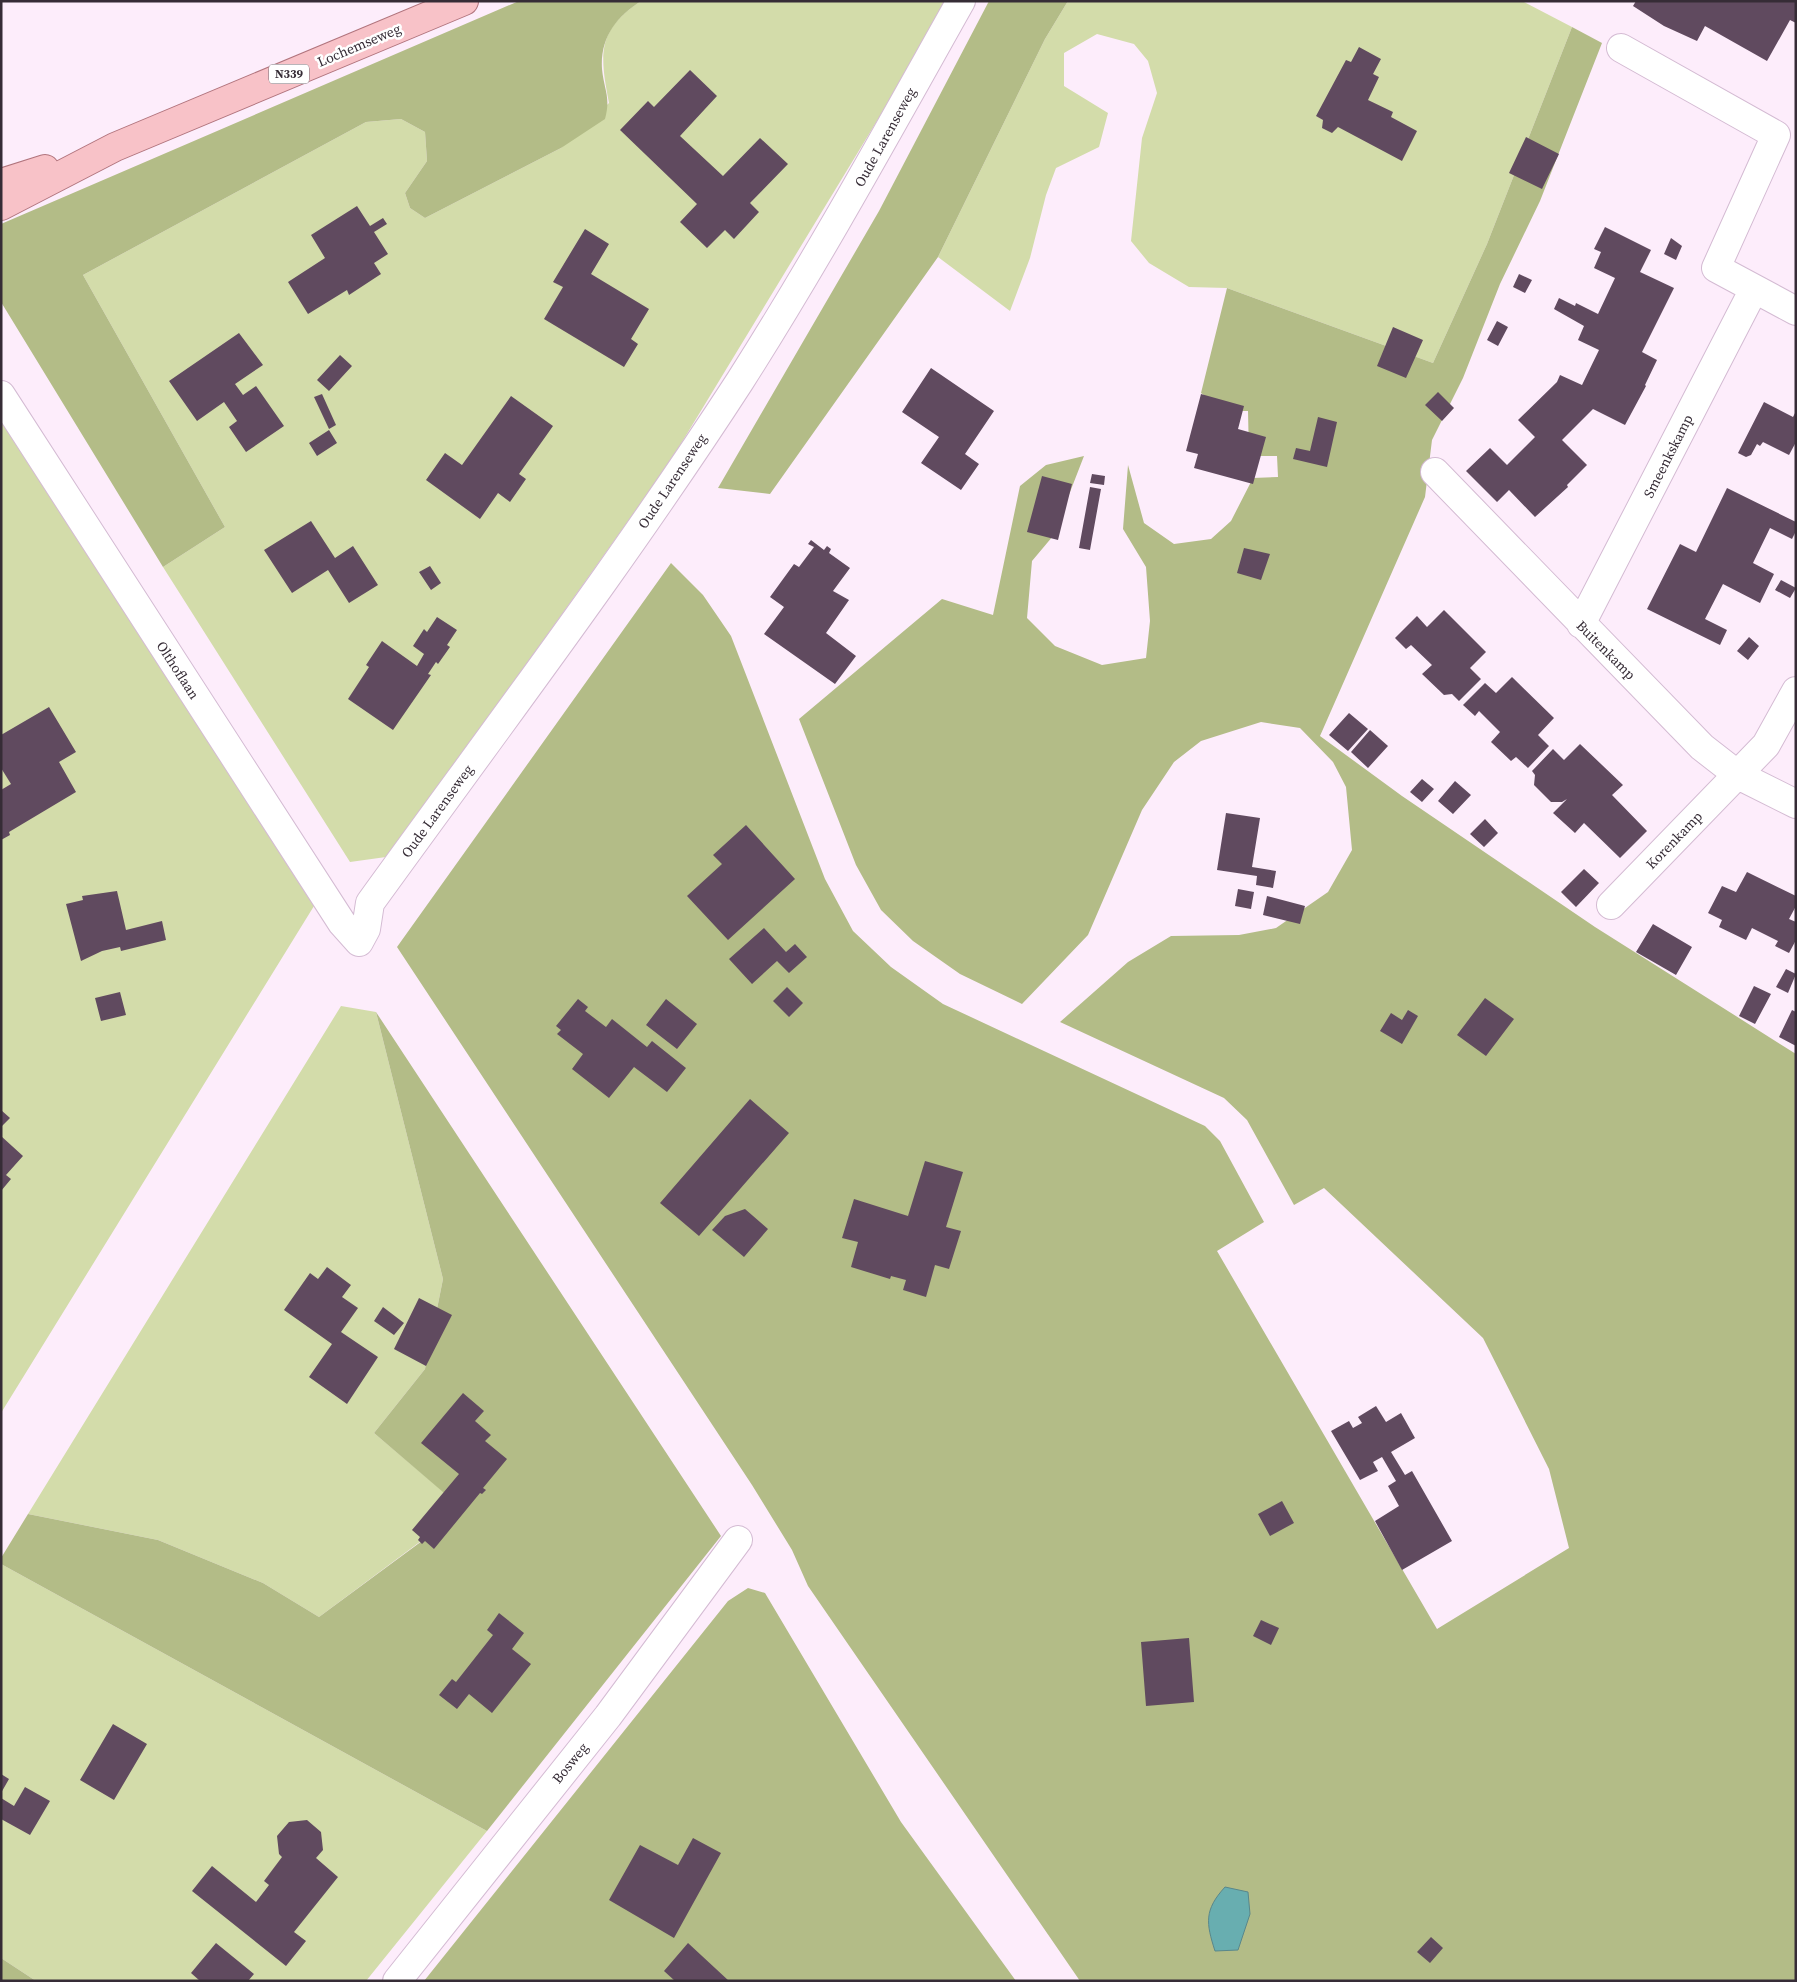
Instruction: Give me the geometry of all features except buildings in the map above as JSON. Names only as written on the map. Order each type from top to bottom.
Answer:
[{"type":"main road","name":"Lochemseweg","points":[[1,206],[115,147],[464,1]]},
{"type":"main road","name":"Lochemseweg","points":[[1,183],[115,147]]},
{"type":"street","name":"Oude Larenseweg","points":[[359,942],[366,929],[370,903],[642,526],[740,380],[834,227],[961,1]]},
{"type":"street","points":[[1621,48],[1776,135],[1716,268],[1796,311]]},
{"type":"street","name":"Smeenkskamp","points":[[1581,624],[1754,289]]},
{"type":"street","name":"Olthoflaan","points":[[1,395],[342,923],[359,942]]},
{"type":"street","name":"Buitenkamp","points":[[1435,472],[1581,624],[1702,746],[1738,775],[1796,804]]},
{"type":"street","points":[[1738,775],[1766,746],[1796,691]]},
{"type":"street","name":"Korenkamp","points":[[1611,905],[1738,775]]},
{"type":"street","name":"Bosweg","points":[[397,1981],[608,1716],[738,1540]]},
{"type":"green space","points":[[519,1],[641,1],[617,21],[607,38],[602,58],[607,105],[605,119],[561,148],[425,218],[410,208],[405,193],[427,161],[425,132],[401,119],[366,122],[83,275],[225,527],[163,567],[1,302],[1,224]]},
{"type":"green space","points":[[641,1],[943,1],[948,4],[668,465],[410,828],[386,857],[350,862],[163,567],[225,527],[83,275],[366,122],[401,119],[425,132],[427,161],[405,193],[410,208],[425,218],[561,148],[609,103],[603,58],[605,45],[616,23],[626,12]]},
{"type":"green space","points":[[989,1],[1068,1],[1045,39],[938,257],[770,494],[718,488],[879,211]]},
{"type":"green space","points":[[1068,1],[1522,1],[1572,27],[1487,244],[1433,363],[1227,288],[1189,287],[1149,263],[1131,241],[1142,138],[1157,93],[1148,61],[1134,44],[1097,34],[1064,53],[1064,86],[1108,113],[1099,147],[1056,168],[1046,195],[1030,258],[1010,311],[938,257],[1045,39]]},
{"type":"green space","points":[[1572,27],[1602,43],[1540,201],[1500,284],[1463,378],[1432,440],[1425,497],[1320,736],[1402,796],[1595,927],[1796,1054],[1796,1981],[1080,1981],[808,1586],[792,1550],[752,1485],[397,947],[671,563],[703,595],[731,636],[825,879],[853,931],[891,967],[943,1004],[1205,1126],[1220,1141],[1264,1222],[1217,1251],[1437,1629],[1569,1548],[1549,1469],[1483,1338],[1324,1188],[1294,1205],[1247,1120],[1224,1098],[1060,1022],[1128,962],[1171,936],[1239,935],[1276,928],[1328,892],[1352,850],[1346,787],[1333,762],[1300,728],[1261,722],[1201,741],[1174,762],[1142,810],[1088,935],[1022,1004],[960,974],[913,941],[881,910],[856,865],[799,719],[942,599],[993,615],[1020,486],[1046,465],[1084,456],[1053,536],[1032,561],[1027,618],[1055,646],[1102,665],[1146,658],[1150,621],[1146,567],[1123,529],[1128,465],[1144,523],[1174,544],[1211,539],[1231,521],[1253,478],[1278,477],[1277,456],[1249,456],[1248,411],[1226,411],[1201,393],[1227,288],[1433,363],[1487,244]]},
{"type":"green space","points":[[1,418],[298,878],[314,906],[1,1413]]},
{"type":"green space","points":[[341,1006],[376,1012],[443,1279],[425,1369],[374,1433],[464,1509],[319,1617],[263,1583],[158,1540],[28,1514]]},
{"type":"green space","points":[[376,1012],[721,1536],[487,1831],[1,1564],[1,1558],[28,1514],[158,1540],[263,1583],[319,1617],[464,1510],[374,1433],[425,1369],[443,1279]]},
{"type":"green space","points":[[1,1564],[487,1831],[366,1981],[36,1981],[1,1958]]},
{"type":"green space","points":[[748,1588],[765,1593],[901,1822],[1016,1981],[424,1981],[728,1601]]},
{"type":"green space","points":[[1,1958],[36,1981],[1,1981]]},
{"type":"water","points":[[1225,1887],[1248,1892],[1250,1914],[1238,1950],[1215,1951],[1209,1925],[1210,1910]]}]
